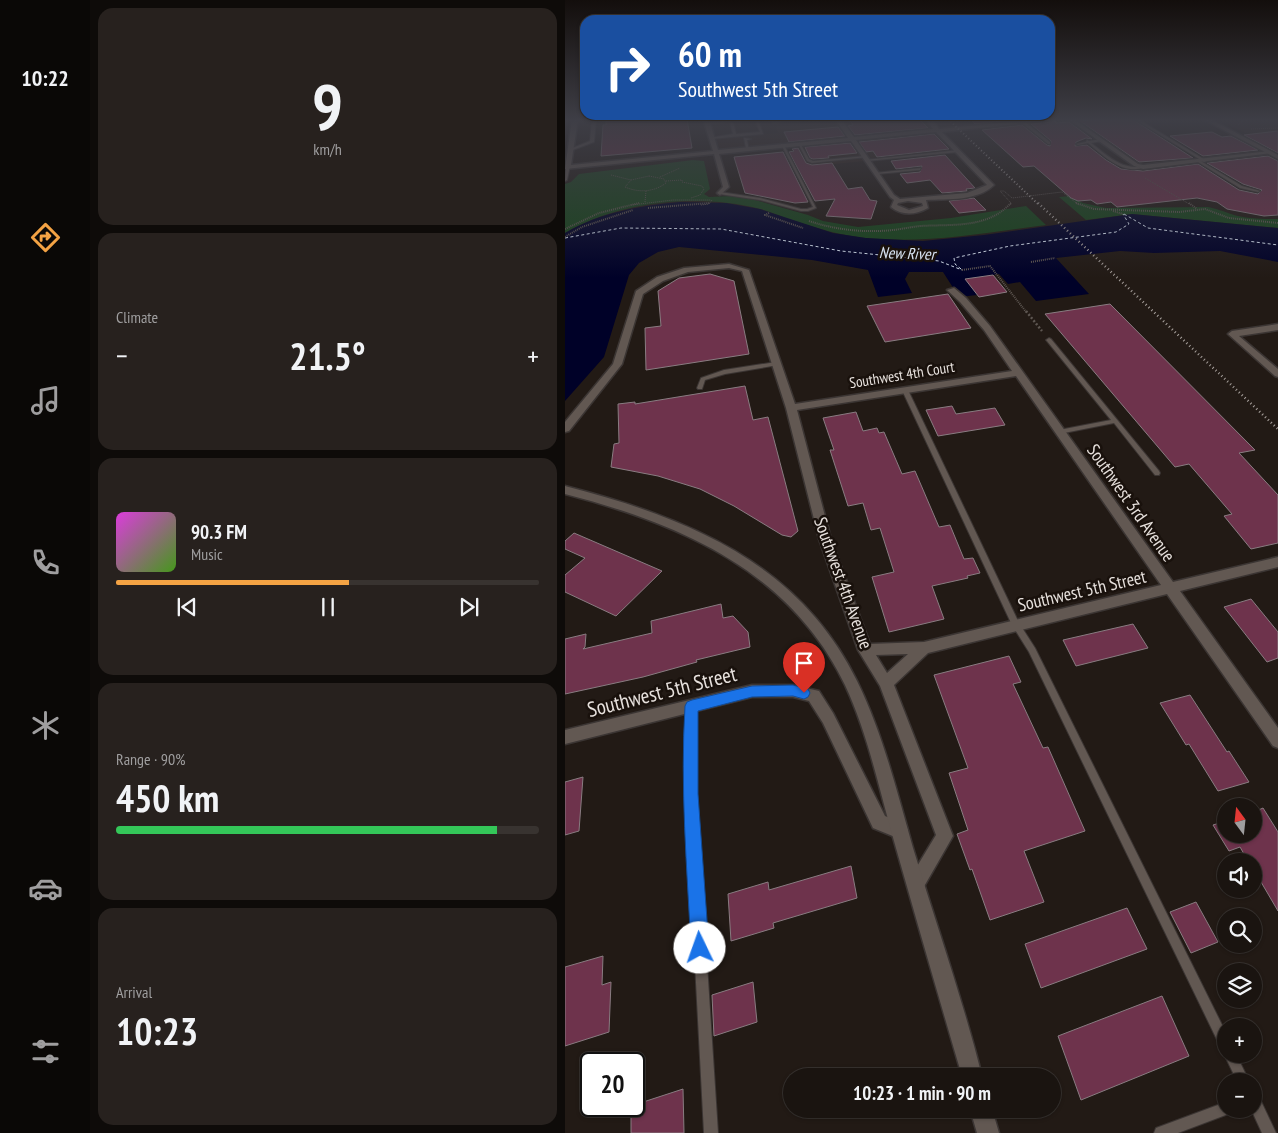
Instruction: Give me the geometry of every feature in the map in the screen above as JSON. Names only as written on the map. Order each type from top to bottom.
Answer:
[{"type":"street","points":[[720,193],[725,187],[721,172]]},
{"type":"street","points":[[918,199],[925,202],[926,207],[909,212],[899,210],[893,206],[898,200],[970,194],[987,189],[991,185],[979,172]]},
{"type":"street","points":[[877,173],[892,196],[898,200]]},
{"type":"street","name":"Southwest 4th Avenue","points":[[565,429],[617,364],[639,293],[660,279],[687,270],[729,266],[745,270],[791,408],[825,539],[865,650],[887,683],[945,836],[916,884]]},
{"type":"street","name":"Southwest 3rd Avenue","points":[[951,290],[963,300],[987,328],[1278,741]]},
{"type":"street","points":[[1278,327],[1232,334],[1278,374]]},
{"type":"street","name":"Southwest 4th Court","points":[[791,408],[1017,373]]},
{"type":"street","name":"Southwest 4th Avenue","points":[[565,490],[651,514],[701,535],[743,560],[783,593],[815,626],[841,664],[862,709],[970,1068]]},
{"type":"street","name":"Southwest 5th Street","points":[[865,650],[924,648],[1278,562]]},
{"type":"street","points":[[887,683],[924,648]]},
{"type":"street","name":"Southwest 5th Street","points":[[565,737],[752,692],[793,690],[814,696],[879,822],[900,831]]},
{"type":"street","points":[[984,1118],[988,1133]]},
{"type":"lane","points":[[720,193],[753,198],[793,209],[808,210],[815,207],[797,172]]},
{"type":"lane","points":[[877,173],[889,172]]},
{"type":"lane","points":[[1218,172],[1241,187],[1258,191]]},
{"type":"lane","points":[[1049,340],[1157,473]]},
{"type":"lane","points":[[700,388],[703,379],[724,372],[776,364]]},
{"type":"lane","points":[[905,390],[1017,626],[1032,650],[1217,1028]]},
{"type":"lane","points":[[1059,432],[1115,421]]},
{"type":"lane","points":[[692,706],[690,739],[691,794],[711,1133]]},
{"type":"lane","points":[[1161,1133],[1217,1111]]},
{"type":"lane","points":[[1262,1118],[1269,1133]]},
{"type":"path","points":[[1138,173],[1158,187],[1190,202],[1197,209]]},
{"type":"path","points":[[666,181],[659,188],[646,191],[625,187],[631,180],[649,176],[660,177],[666,181],[682,180],[682,182],[694,183],[703,187],[700,195],[688,199]]},
{"type":"path","points":[[645,202],[646,191]]},
{"type":"path","points":[[1052,193],[1062,192],[1077,204],[1094,209],[1179,212],[1197,209],[1213,211],[1229,218],[1278,223]]},
{"type":"path","points":[[648,208],[709,204],[711,202]]},
{"type":"path","points":[[1107,209],[1123,214]]},
{"type":"path","points":[[565,237],[580,228],[633,210]]},
{"type":"path","points":[[770,212],[765,215],[803,228]]},
{"type":"path","points":[[569,226],[580,228]]},
{"type":"path","points":[[1031,262],[1055,258]]},
{"type":"path","points":[[962,270],[990,266],[1049,340]]},
{"type":"green space","points":[[596,172],[706,172],[710,189],[704,194],[709,197],[731,196],[755,200],[823,221],[858,227],[951,218],[1026,206],[1046,225],[933,239],[865,238],[821,229],[760,209],[736,204],[686,201],[635,207],[587,222],[565,233],[565,184],[571,182],[579,174]]},
{"type":"green space","points":[[1070,196],[1083,203],[1106,208],[1208,207],[1236,216],[1278,219],[1278,228],[1132,214],[1086,220],[1059,197]]},
{"type":"water","name":"New River","points":[[680,202],[726,203],[760,209],[833,233],[866,238],[923,241],[984,235],[1132,214],[1278,228],[1278,262],[1220,251],[1154,253],[1120,251],[1056,258],[1089,294],[1036,301],[1020,282],[1008,284],[999,274],[966,279],[977,295],[959,297],[943,272],[909,272],[905,279],[912,293],[878,297],[868,270],[812,260],[679,247],[658,252],[639,263],[629,275],[604,357],[565,401],[565,233],[606,215]]},
{"type":"building","points":[[739,172],[793,172],[808,202],[795,203],[745,193]]},
{"type":"building","points":[[800,172],[837,172],[848,189],[862,187],[870,200],[877,201],[871,219],[826,216],[835,199],[815,201]]},
{"type":"building","points":[[960,172],[975,188],[966,189],[967,191],[942,193],[930,180],[907,183],[900,174]]},
{"type":"building","points":[[1041,172],[1210,172],[1239,190],[1258,194],[1262,190],[1243,184],[1222,172],[1278,172],[1278,215],[1264,216],[1227,209],[1217,202],[1197,198],[1117,207],[1111,202],[1097,204],[1091,200],[1078,201],[1071,198]]},
{"type":"building","points":[[974,198],[986,210],[959,213],[949,201]]},
{"type":"building","points":[[710,274],[734,281],[749,354],[646,370],[645,328],[661,326],[658,291],[679,278]]},
{"type":"building","points":[[993,275],[1007,292],[979,297],[965,279]]},
{"type":"building","points":[[948,294],[971,328],[885,342],[867,306]]},
{"type":"building","points":[[1110,304],[1255,450],[1239,453],[1278,495],[1278,543],[1251,549],[1224,516],[1232,514],[1189,464],[1175,467],[1045,314]]},
{"type":"building","points":[[745,386],[753,420],[768,417],[798,531],[791,537],[782,535],[734,506],[700,489],[658,476],[611,467],[614,444],[619,443],[618,404],[635,402],[635,404]]},
{"type":"building","points":[[952,406],[956,414],[995,408],[1005,425],[938,436],[926,410]]},
{"type":"building","points":[[856,412],[863,431],[877,428],[879,433],[884,432],[902,474],[915,471],[939,527],[950,525],[964,559],[973,558],[980,573],[967,576],[968,578],[932,586],[944,619],[889,632],[872,577],[894,572],[880,528],[871,530],[863,503],[848,506],[830,450],[834,450],[823,418]]},
{"type":"building","points":[[574,533],[662,571],[616,616],[565,592],[565,575],[585,558],[565,549],[565,541]]},
{"type":"building","points":[[1251,599],[1278,632],[1278,658],[1267,662],[1224,607]]},
{"type":"building","points":[[721,604],[723,618],[733,616],[748,632],[750,647],[696,660],[697,662],[643,677],[565,694],[565,639],[586,634],[585,647],[583,649],[652,633],[651,621]]},
{"type":"building","points":[[1133,624],[1148,648],[1076,666],[1063,640]]},
{"type":"building","points":[[1009,656],[1021,682],[1013,684],[1043,748],[1048,747],[1085,831],[1024,851],[1044,902],[990,920],[957,834],[968,830],[949,773],[968,768],[934,675]]},
{"type":"building","points":[[1190,695],[1249,782],[1218,791],[1189,744],[1186,745],[1160,703]]},
{"type":"building","points":[[583,777],[579,831],[565,835],[565,782]]},
{"type":"building","points":[[1263,808],[1278,832],[1278,911],[1262,884],[1262,853],[1243,853],[1240,847],[1229,851],[1224,843],[1263,842]]},
{"type":"building","points":[[851,866],[857,898],[773,923],[774,928],[731,941],[728,894],[768,882],[769,890]]},
{"type":"building","points":[[1196,902],[1217,942],[1191,953],[1170,912]]},
{"type":"building","points":[[1127,908],[1147,949],[1041,988],[1025,944]]},
{"type":"building","points":[[603,956],[602,985],[611,982],[609,1032],[565,1046],[565,967]]},
{"type":"building","points":[[753,982],[757,1022],[714,1036],[712,995]]},
{"type":"building","points":[[1162,996],[1189,1056],[1081,1100],[1058,1036]]},
{"type":"building","points":[[683,1089],[684,1133],[631,1133],[631,1117],[645,1117],[645,1101]]},
{"type":"ferry route","points":[[961,269],[955,264],[954,258],[1010,246],[1116,232],[1129,224],[1123,214]]},
{"type":"ferry route","points":[[1124,214],[1148,228],[1278,245]]},
{"type":"ferry route","points":[[565,238],[621,228],[721,229],[841,251],[939,261],[962,270]]},
{"type":"railway","points":[[1004,172],[1039,205]]},
{"type":"railway","points":[[1038,203],[1278,429]]},
{"type":"route","points":[[700,948],[691,794],[690,739],[692,706],[752,692],[793,690],[804,693]]}]
